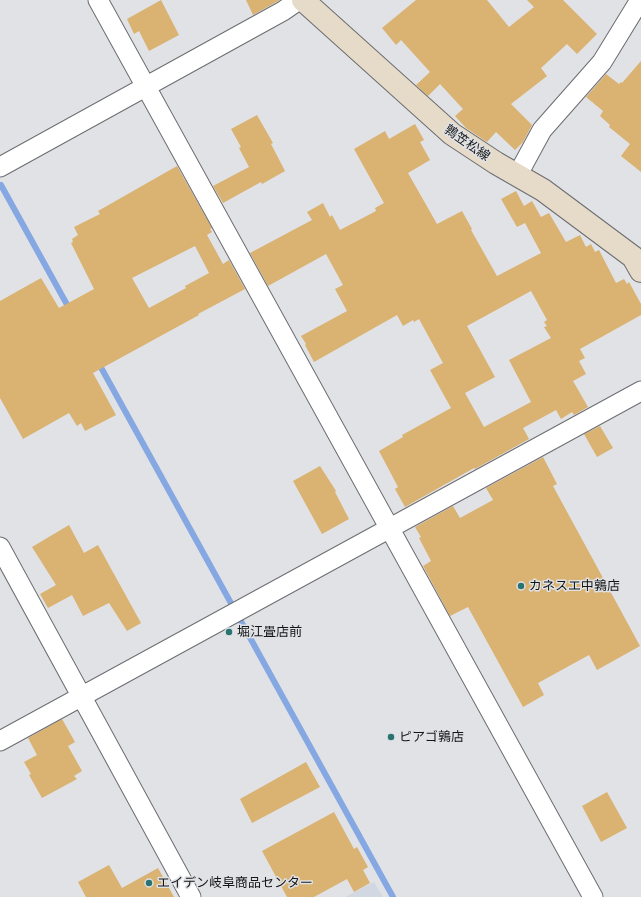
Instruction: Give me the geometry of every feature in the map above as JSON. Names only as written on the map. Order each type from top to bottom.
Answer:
[{"type":"main road","name":"鶉笠松線","points":[[303,0],[452,134],[517,176],[543,190],[633,257],[641,271]]},
{"type":"street","points":[[98,0],[593,897]]},
{"type":"street","points":[[0,167],[283,11],[299,0]]},
{"type":"street","points":[[517,176],[542,130],[602,62],[640,0]]},
{"type":"street","points":[[0,741],[641,391]]},
{"type":"street","points":[[0,547],[191,897]]},
{"type":"shaded area","points":[[374,882],[383,897],[345,897]]},
{"type":"building","points":[[161,0],[179,35],[149,51],[139,31],[134,34],[127,19]]},
{"type":"building","points":[[246,0],[280,0],[253,15]]},
{"type":"building","points":[[416,0],[487,0],[509,27],[534,7],[527,0],[563,0],[597,34],[577,54],[567,44],[541,68],[547,76],[511,104],[532,125],[523,142],[515,150],[496,132],[487,142],[466,128],[455,116],[463,109],[440,84],[428,96],[416,85],[430,72],[401,40],[396,45],[382,28]]},
{"type":"building","points":[[641,61],[641,172],[621,156],[630,144],[609,127],[610,125],[600,116],[603,111],[586,97],[606,74],[619,84],[621,82],[622,83]]},
{"type":"building","points":[[257,115],[273,143],[271,144],[285,171],[262,184],[261,182],[223,203],[213,186],[249,167],[239,148],[241,147],[231,129]]},
{"type":"building","points":[[415,124],[424,140],[420,142],[430,160],[408,173],[437,224],[462,211],[497,276],[541,253],[525,223],[517,227],[501,199],[516,191],[524,206],[532,201],[541,217],[549,213],[566,242],[580,235],[586,247],[591,244],[595,252],[599,250],[616,283],[624,279],[627,284],[629,282],[641,304],[641,315],[580,349],[585,358],[579,361],[586,374],[573,381],[588,407],[574,415],[572,412],[561,419],[556,410],[523,428],[529,439],[405,507],[395,489],[398,487],[379,451],[403,437],[402,435],[451,408],[430,370],[443,363],[419,319],[414,322],[413,320],[403,326],[397,315],[314,362],[301,336],[347,311],[335,289],[343,285],[326,254],[268,286],[250,253],[312,220],[307,212],[323,203],[330,217],[332,215],[340,230],[376,211],[375,208],[384,203],[354,149],[385,131],[389,139]],"holes":[[[531,291],[547,320],[544,322],[547,326],[544,327],[551,338],[509,360],[531,402],[484,427],[465,393],[495,377],[467,326]]]},
{"type":"building","points":[[177,166],[212,228],[210,229],[212,232],[207,235],[223,264],[229,260],[245,289],[93,373],[116,415],[85,431],[81,423],[77,426],[69,413],[23,439],[0,398],[0,301],[41,278],[59,308],[94,289],[71,243],[73,242],[72,239],[78,235],[74,227],[100,214],[98,211]],"holes":[[[195,246],[209,273],[185,286],[186,288],[149,308],[132,278]]]},
{"type":"building","points":[[600,426],[613,448],[597,457],[584,434]]},
{"type":"building","name":"カネスエ中鶉店","points":[[543,457],[557,484],[553,486],[640,646],[597,670],[589,655],[538,683],[544,695],[523,707],[468,607],[450,616],[423,566],[431,561],[415,527],[453,506],[460,518],[493,500],[486,488]]},
{"type":"building","points":[[320,466],[336,491],[335,492],[349,519],[322,534],[293,481]]},
{"type":"building","points":[[69,525],[84,553],[98,545],[141,623],[127,631],[109,603],[83,616],[72,595],[48,608],[40,594],[56,585],[32,547]]},
{"type":"building","points":[[62,719],[75,742],[68,746],[82,771],[74,776],[77,779],[42,798],[29,775],[31,774],[24,762],[37,755],[28,738]]},
{"type":"building","points":[[306,762],[320,787],[252,823],[240,799]]},
{"type":"building","points":[[607,792],[627,828],[601,842],[582,806]]},
{"type":"building","points":[[334,812],[354,849],[357,847],[368,867],[363,870],[370,883],[354,892],[347,879],[314,897],[287,897],[262,851]]},
{"type":"building","points":[[109,865],[122,888],[158,868],[174,897],[86,897],[78,882]]},
{"type":"waterway","points":[[1,185],[70,310]]},
{"type":"waterway","points":[[98,362],[393,897]]},
{"type":"place","name":"カネスエ中鶉店","points":[[521,586]]},
{"type":"place","name":"堀江畳店前","points":[[229,632]]},
{"type":"place","name":"ピアゴ鶉店","points":[[391,737]]},
{"type":"place","name":"エイデン岐阜商品センター","points":[[149,883]]}]
